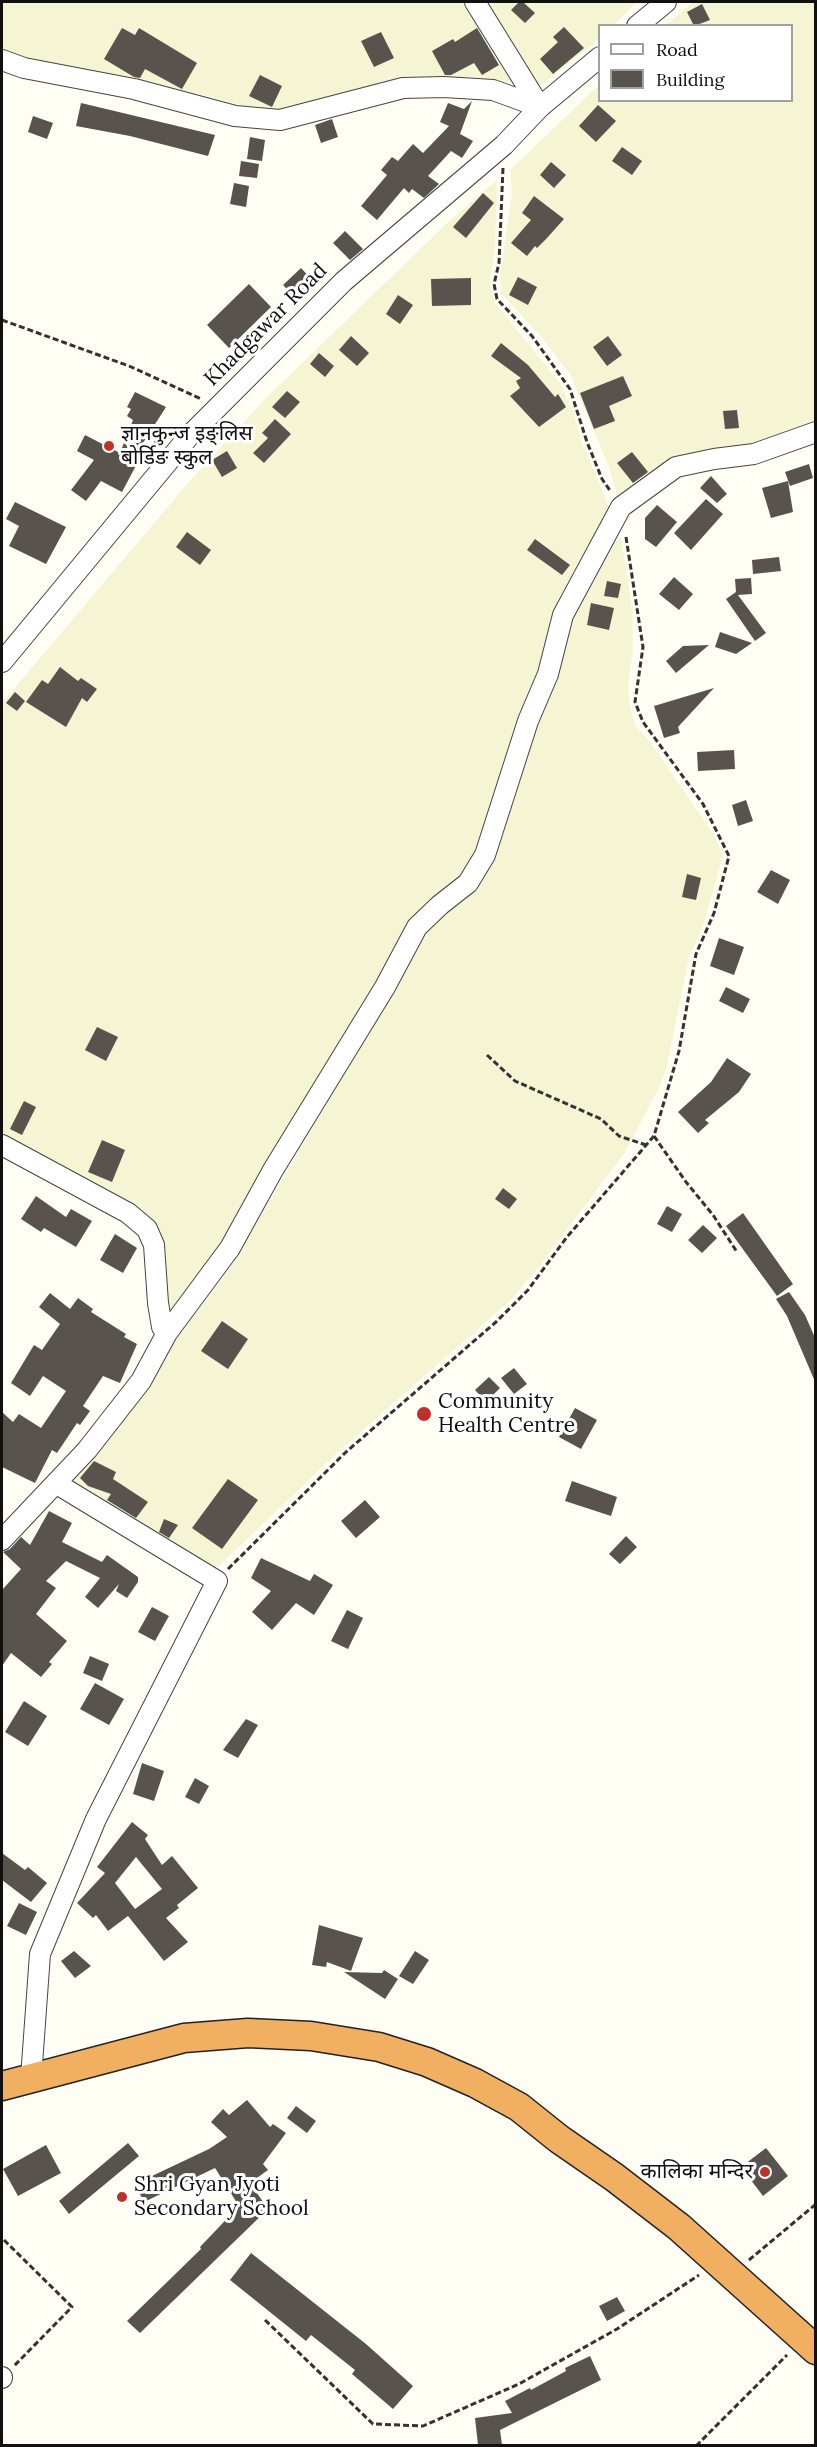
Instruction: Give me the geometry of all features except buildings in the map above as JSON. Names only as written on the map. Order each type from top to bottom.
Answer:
[{"type":"highway","points":[[2,2086],[184,2038],[248,2033],[311,2036],[379,2047],[427,2062],[476,2083],[519,2107],[559,2139],[614,2177],[725,2268],[809,2345]]},
{"type":"street","points":[[475,2],[540,106]]},
{"type":"street","points":[[639,24],[666,2]]},
{"type":"street","name":"Khadgawar Road","points":[[2,662],[190,435],[218,406],[344,281],[504,145],[540,106],[598,59]]},
{"type":"street","points":[[2,60],[24,68],[134,89],[235,116],[280,120],[403,88],[444,87],[493,90],[540,106]]},
{"type":"street","points":[[2,1540],[87,1450],[141,1381],[167,1333],[230,1248],[273,1170],[385,987],[417,927],[468,883],[485,855],[528,721],[548,674],[563,615],[621,507],[676,467],[754,454],[816,432]]},
{"type":"street","points":[[2,1145],[128,1213],[147,1229],[154,1245],[158,1303],[162,1327],[167,1333]]},
{"type":"street","points":[[32,2078],[40,1953],[96,1819],[217,1581],[57,1484]]},
{"type":"path","points":[[217,1581],[346,1452],[496,1323],[528,1290],[567,1237],[654,1136],[679,1052],[696,954],[714,914],[729,856],[703,804],[643,722],[635,702],[643,646],[621,507],[602,478],[586,442],[570,389],[532,336],[497,299],[494,284],[499,263],[504,145]]},
{"type":"path","points":[[2,320],[129,366],[218,406]]},
{"type":"path","points":[[487,1055],[515,1081],[601,1119],[619,1136],[646,1145]]},
{"type":"path","points":[[654,1136],[713,1215],[737,1252]]},
{"type":"path","points":[[265,2320],[373,2424],[423,2426],[529,2378],[725,2268],[816,2204]]},
{"type":"path","points":[[2,2378],[72,2307],[3,2240]]},
{"type":"path","points":[[696,2445],[809,2345]]},
{"type":"green space","points":[[2,2],[468,2],[509,62],[511,83],[471,77],[424,78],[286,110],[260,110],[204,95],[2,54]]},
{"type":"green space","points":[[480,2],[637,2],[615,24],[598,24],[598,40],[540,86],[529,77]]},
{"type":"green space","points":[[693,2],[815,2],[815,426],[632,493],[617,494],[609,467],[570,374],[542,338],[501,293],[500,276],[512,193],[510,170],[598,86],[598,102],[793,102],[793,24],[667,24]]},
{"type":"green space","points":[[497,180],[495,250],[489,282],[495,303],[560,383],[573,411],[581,441],[609,506],[606,520],[582,555],[558,600],[536,682],[476,858],[461,879],[436,895],[415,919],[233,1226],[169,1318],[159,1232],[37,1154],[2,1135],[2,703],[188,483],[266,398],[446,224]]},
{"type":"green space","points":[[621,538],[632,608],[633,651],[628,682],[629,702],[635,725],[651,743],[714,835],[723,856],[704,923],[689,957],[666,1070],[658,1090],[624,1154],[511,1300],[340,1450],[219,1566],[207,1567],[71,1486],[75,1477],[140,1395],[175,1341],[231,1267],[382,1009],[426,924],[482,878],[511,806],[566,632],[608,547]]},
{"type":"place","name":"ज्ञानकुन्ज इङ्लिस बोर्डिङ स्कुल","points":[[109,446]]},
{"type":"place","name":"Community Health Centre","points":[[424,1414]]},
{"type":"place","name":"कालिका मन्दिर","points":[[765,2172]]},
{"type":"place","name":"Shri Gyan Jyoti Secondary School","points":[[122,2197]]}]
